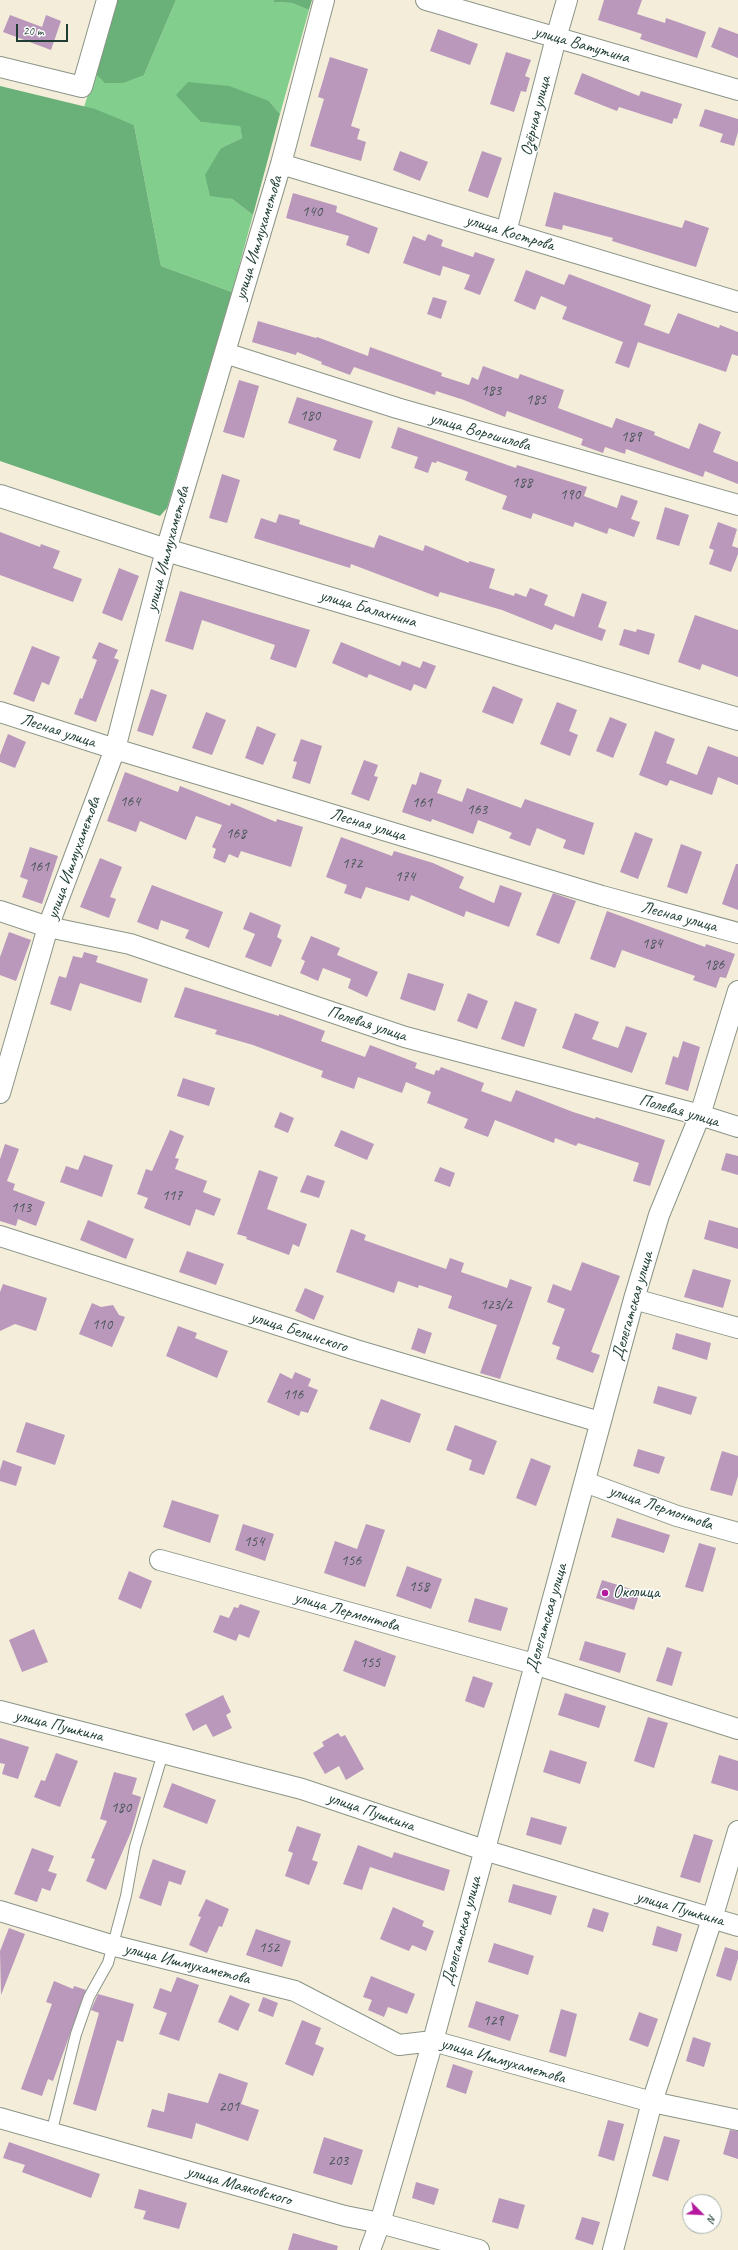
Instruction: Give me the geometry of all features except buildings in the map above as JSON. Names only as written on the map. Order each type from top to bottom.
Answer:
[{"type":"street","points":[[0,68],[82,87],[107,0]]},
{"type":"street","name":"улица Ишмухаметова","points":[[0,1093],[48,928],[115,749],[166,550],[281,164],[324,0]]},
{"type":"street","name":"улица Ватутина","points":[[426,0],[738,90]]},
{"type":"street","name":"Озёрная улица","points":[[506,232],[567,0]]},
{"type":"street","name":"улица Кострова","points":[[281,164],[738,302]]},
{"type":"street","name":"улица Ворошилова","points":[[225,353],[397,408],[738,504]]},
{"type":"street","name":"улица Балахнина","points":[[0,496],[166,550],[738,719]]},
{"type":"street","name":"Лесная улица","points":[[0,712],[115,749],[602,896],[738,934]]},
{"type":"street","name":"Полевая улица","points":[[0,911],[48,928],[130,944],[405,1037],[700,1115],[738,1127]]},
{"type":"street","name":"Делегатская улица","points":[[370,2250],[380,2223],[433,2041],[634,1299],[659,1215],[700,1115],[738,990]]},
{"type":"street","name":"улица Белинского","points":[[0,1236],[356,1350],[600,1422]]},
{"type":"street","points":[[634,1299],[738,1328]]},
{"type":"street","name":"улица Лермонтова","points":[[585,1482],[677,1516],[738,1533]]},
{"type":"street","name":"улица Лермонтова","points":[[160,1560],[534,1664],[738,1729]]},
{"type":"street","name":"улица Пушкина","points":[[0,1711],[302,1789],[484,1850],[738,1926]]},
{"type":"street","points":[[613,2250],[652,2102],[712,1919],[738,1831]]},
{"type":"street","name":"улица Ишмухаметова","points":[[0,1911],[111,1945],[295,1991],[399,2044],[433,2041],[652,2102],[738,2120]]},
{"type":"street","name":"улица Маяковского","points":[[0,2118],[51,2134],[345,2216],[380,2223],[479,2250]]},
{"type":"lane","points":[[51,2134],[76,2034],[89,1997],[108,1963],[111,1945],[126,1896],[134,1847],[163,1753]]},
{"type":"green space","points":[[116,0],[176,0],[144,75],[123,83],[105,83],[95,73]]},
{"type":"green space","points":[[176,0],[274,0],[275,2],[292,3],[309,10],[280,114],[269,101],[201,122],[240,125],[242,138],[221,148],[210,195],[232,199],[253,215],[232,292],[161,266],[134,125],[84,107],[95,73],[144,75]]},
{"type":"green space","points":[[274,0],[312,0],[309,10],[292,3],[274,2]]},
{"type":"green space","points":[[188,82],[229,86],[269,101],[280,114],[253,215],[232,199],[210,196],[205,175],[221,148],[242,138],[240,126],[201,122],[176,95]]},
{"type":"green space","points":[[0,86],[95,109],[134,125],[161,266],[232,292],[167,508],[160,516],[0,461]]},
{"type":"place","name":"Околица","points":[[605,1593]]}]
